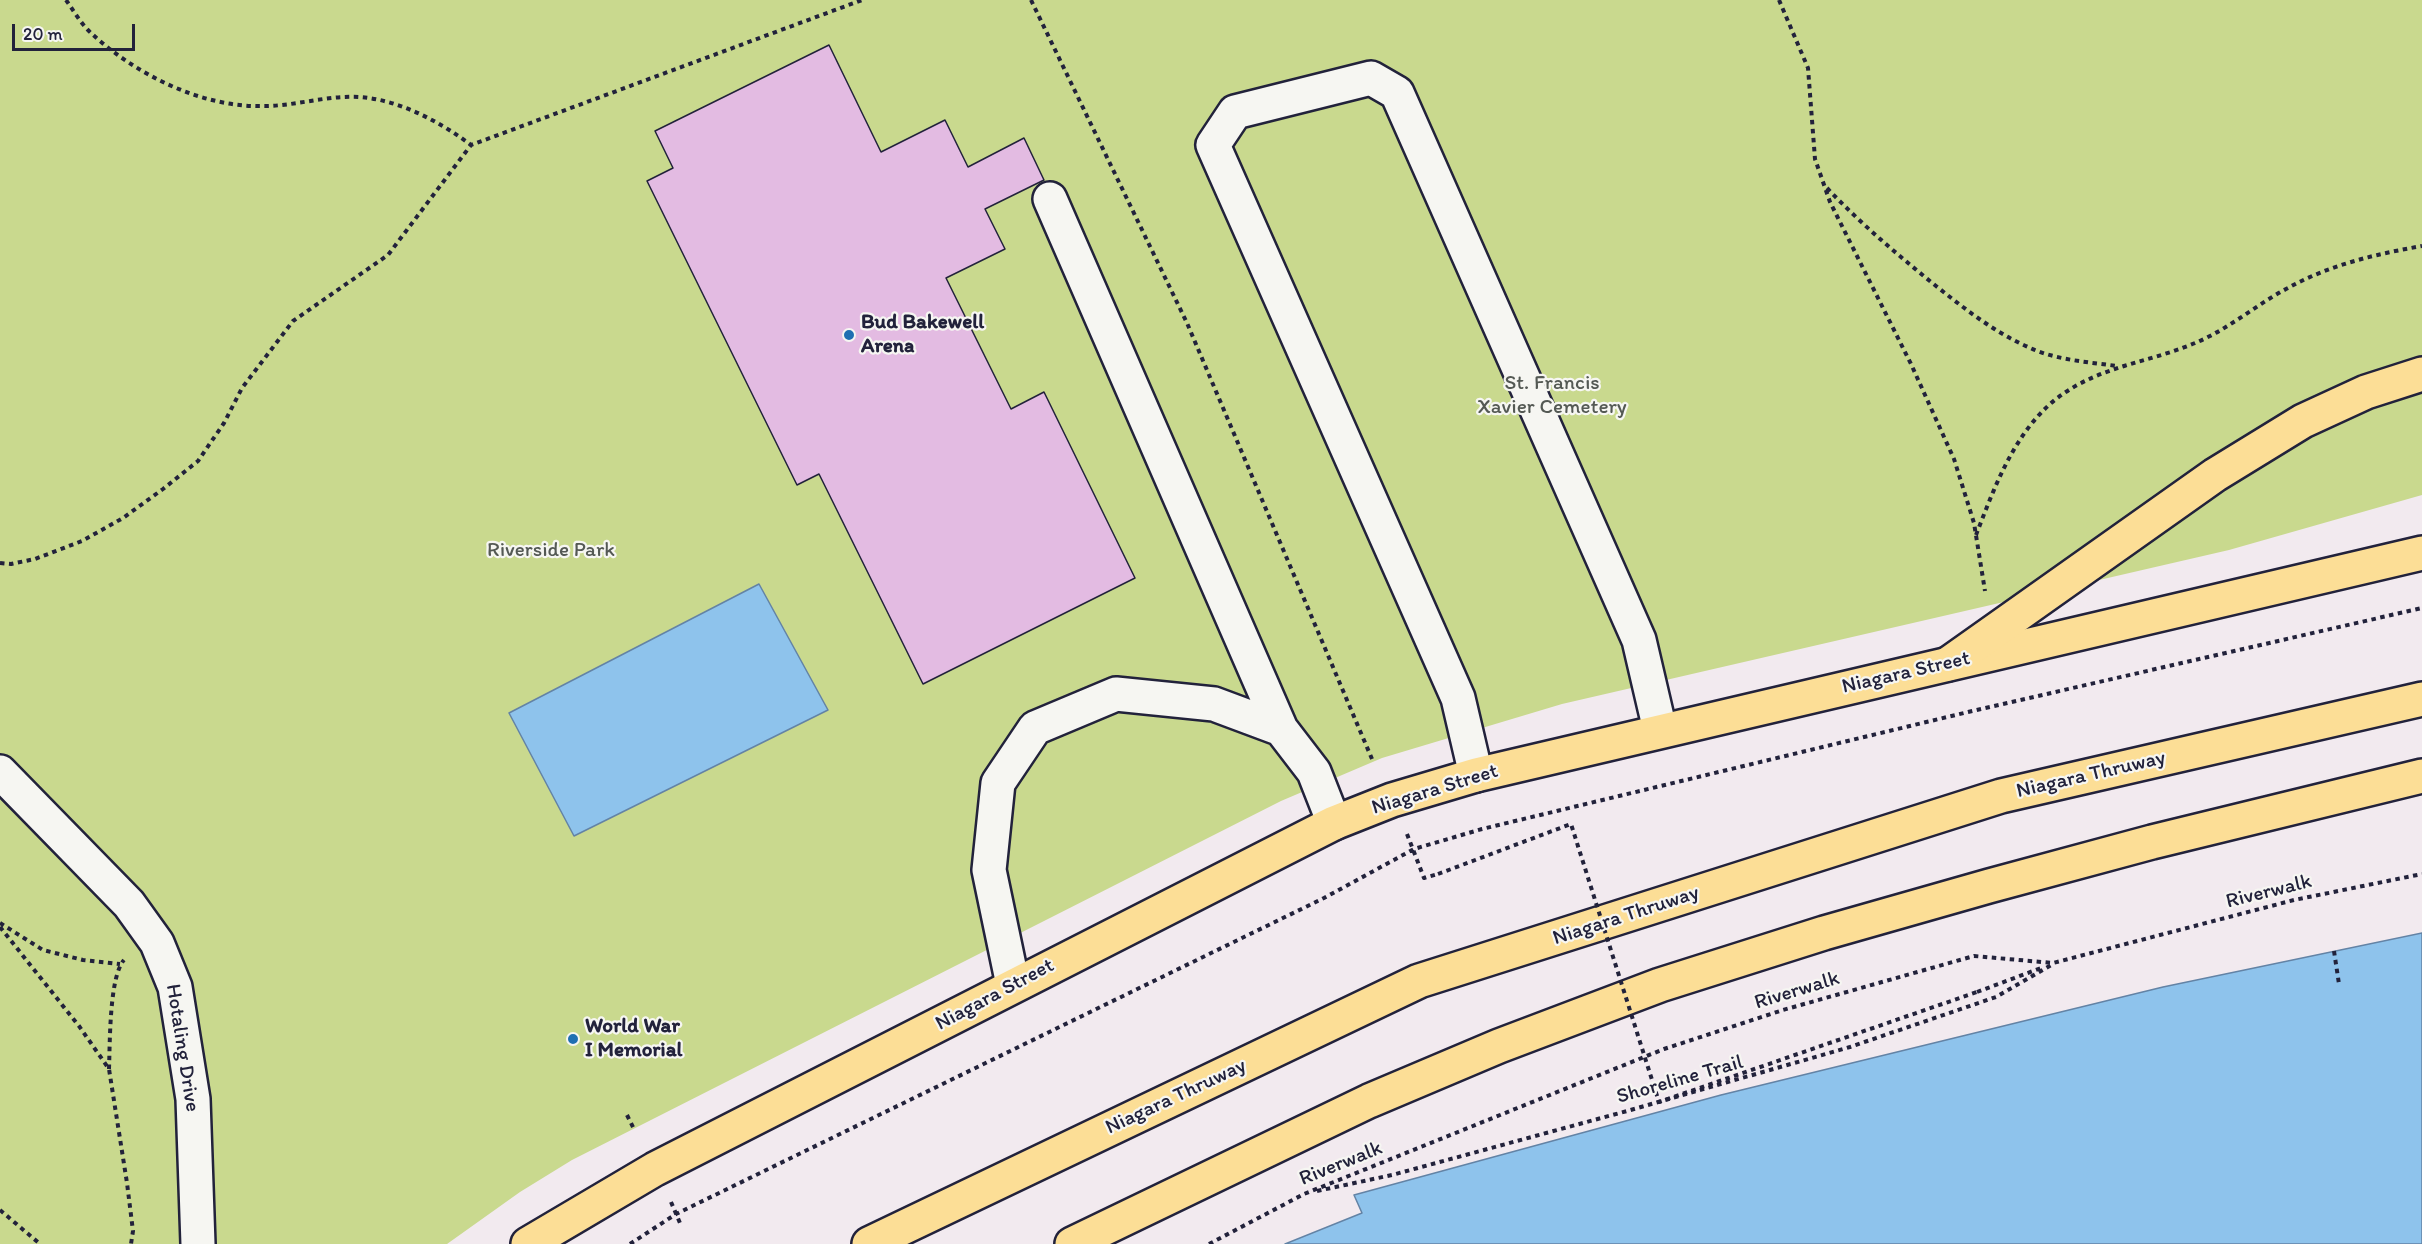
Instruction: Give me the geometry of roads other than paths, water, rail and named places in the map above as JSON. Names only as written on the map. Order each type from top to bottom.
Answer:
[{"type":"main road","points":[[1948,664],[2215,475],[2303,421],[2366,392],[2422,374]]},
{"type":"main road","name":"Niagara Street","points":[[528,1244],[655,1169],[1013,985],[1335,823],[1392,800],[1476,775],[1660,730],[2422,553]]},
{"type":"main road","name":"Niagara Thruway","points":[[869,1244],[1419,981],[2001,796],[2422,699]]},
{"type":"main road","points":[[1072,1244],[1369,1101],[1499,1046],[1660,985],[1824,933],[1989,886],[2152,842],[2422,776]]},
{"type":"street","points":[[1476,775],[1458,698],[1213,145],[1235,112],[1371,78],[1397,93],[1639,640],[1660,730]]},
{"type":"street","points":[[1050,200],[1281,729],[1314,772],[1335,823]]},
{"type":"street","points":[[1013,985],[989,870],[998,783],[1035,728],[1116,694],[1214,704],[1281,729]]},
{"type":"street","name":"Hotaling Drive","points":[[0,772],[129,904],[157,943],[175,987],[193,1099],[198,1244]]},
{"type":"water","points":[[759,584],[828,710],[574,836],[509,713]]},
{"type":"water","points":[[2422,933],[2422,1244],[1285,1244],[1362,1213],[1354,1195],[1721,1095],[2163,987]]},
{"type":"place","name":"Bud Bakewell Arena","points":[[849,335]]},
{"type":"place","name":"World War I Memorial","points":[[573,1039]]},
{"type":"park label","name":"St. Francis Xavier Cemetery","points":[[1552,396]]},
{"type":"park label","name":"Riverside Park","points":[[551,551]]}]
